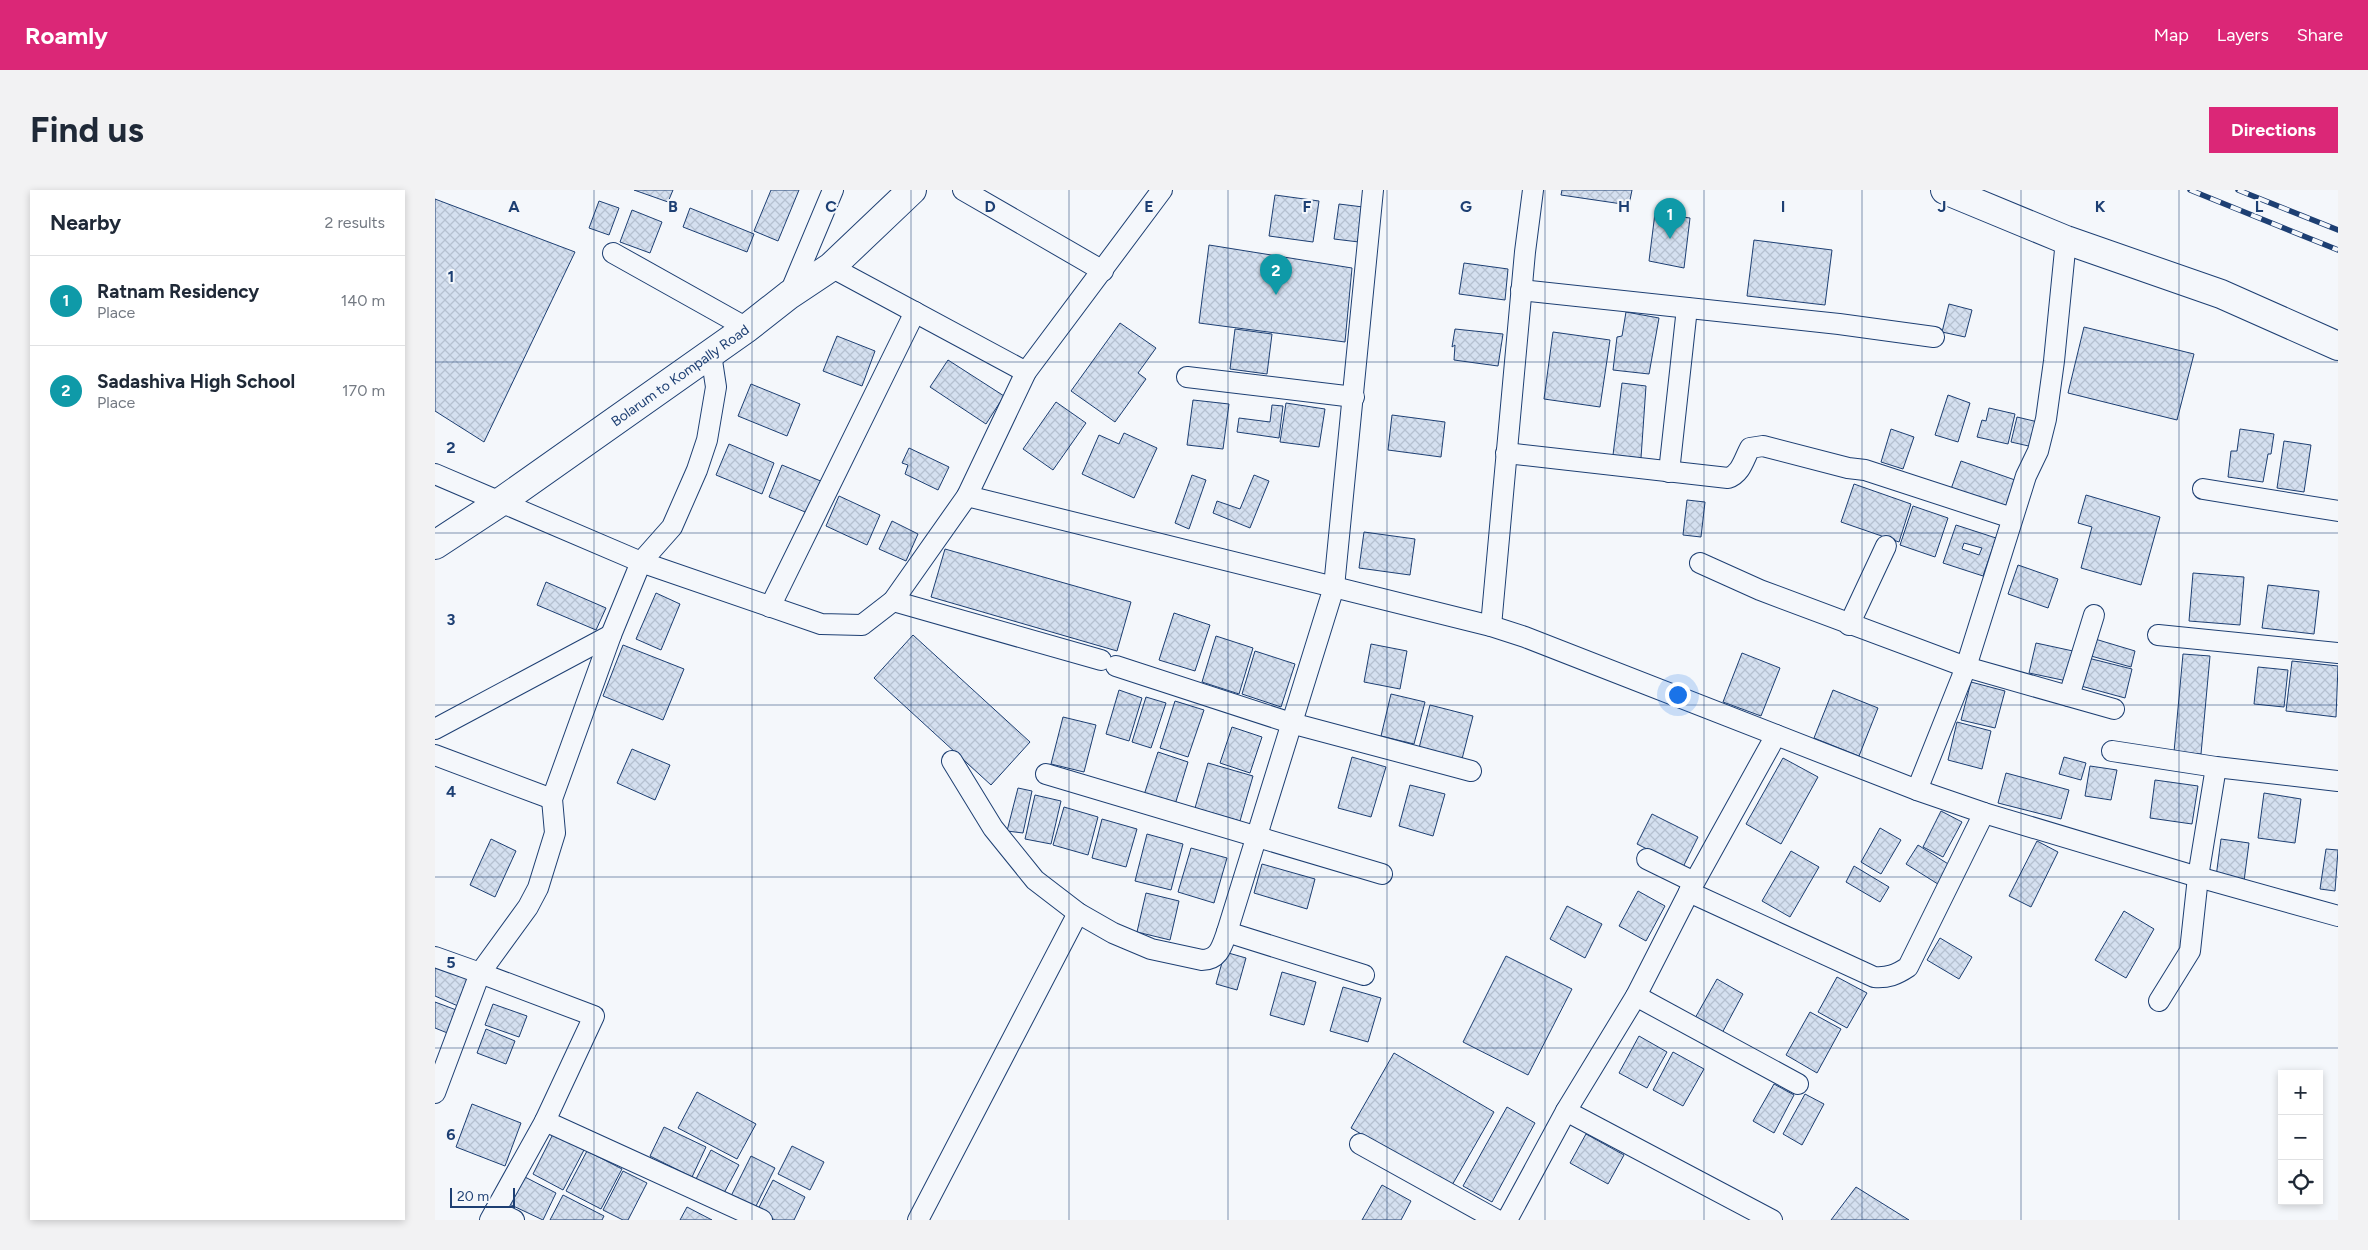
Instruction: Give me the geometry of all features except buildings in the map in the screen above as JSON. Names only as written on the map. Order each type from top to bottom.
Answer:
[{"type":"main road","name":"Bolarum to Kompally Road","points":[[435,545],[499,503],[711,354],[789,295],[831,267],[911,190]]},
{"type":"main road","points":[[1945,190],[2066,240],[2221,294],[2338,346]]},
{"type":"street","points":[[789,295],[833,190]]},
{"type":"street","points":[[963,190],[1103,271]]},
{"type":"street","points":[[435,474],[499,503],[641,562],[821,624],[862,624],[893,601],[967,496],[1026,372],[1162,190]]},
{"type":"street","points":[[952,761],[993,828],[1035,880],[1078,913],[1113,933],[1151,949],[1202,960],[1210,960],[1216,956],[1227,932],[1334,587],[1373,190]]},
{"type":"street","points":[[1491,626],[1521,290],[1533,190]]},
{"type":"street","points":[[1917,790],[1966,667],[2026,476],[2038,451],[2046,419],[2054,361],[2066,240]]},
{"type":"street","points":[[613,253],[747,328]]},
{"type":"street","points":[[831,267],[1026,372]]},
{"type":"street","points":[[1521,290],[1934,337]]},
{"type":"street","points":[[1669,472],[1687,308]]},
{"type":"street","points":[[770,607],[915,312]]},
{"type":"street","points":[[435,1093],[480,973],[528,907],[538,888],[555,833],[552,799],[611,634],[641,562],[672,527],[697,470],[707,440],[717,387],[711,354]]},
{"type":"street","points":[[1187,377],[1354,397]]},
{"type":"street","points":[[1506,453],[1728,478],[1735,476],[1750,448],[1763,446],[1848,468],[1865,470],[2012,518]]},
{"type":"street","points":[[2203,490],[2338,510]]},
{"type":"street","points":[[967,496],[1491,626],[1525,637],[1917,790],[1984,813],[2198,877],[2338,916]]},
{"type":"street","points":[[1849,625],[1886,546]]},
{"type":"street","points":[[1700,563],[1760,590],[1849,625],[1966,667],[2114,709]]},
{"type":"street","points":[[893,601],[1109,663],[1291,723],[1471,771]]},
{"type":"street","points":[[2069,696],[2094,615]]},
{"type":"street","points":[[435,730],[611,634]]},
{"type":"street","points":[[2158,634],[2338,653]]},
{"type":"street","points":[[1507,1220],[1566,1111],[1636,996],[1692,887],[1776,735]]},
{"type":"street","points":[[2112,751],[2216,767],[2338,781]]},
{"type":"street","points":[[435,755],[552,799]]},
{"type":"street","points":[[2159,1001],[2190,951],[2198,877],[2216,767]]},
{"type":"street","points":[[1046,774],[1382,874]]},
{"type":"street","points":[[1647,859],[1692,887],[1874,976],[1886,978],[1898,975],[1908,967],[1984,813]]},
{"type":"street","points":[[918,1220],[1078,913]]},
{"type":"street","points":[[1227,932],[1364,975]]},
{"type":"street","points":[[435,956],[595,1016],[545,1122],[493,1215],[514,1220]]},
{"type":"street","points":[[1636,996],[1798,1084]]},
{"type":"street","points":[[1566,1111],[1772,1220]]},
{"type":"street","points":[[545,1122],[762,1220]]},
{"type":"street","points":[[1360,1144],[1497,1220]]},
{"type":"railway","points":[[2190,190],[2338,250]]},
{"type":"railway","points":[[2238,190],[2338,230]]},
{"type":"place","name":"Ratnam Residency","points":[[1670,239]]},
{"type":"place","name":"Sadashiva High School","points":[[1276,295]]}]
